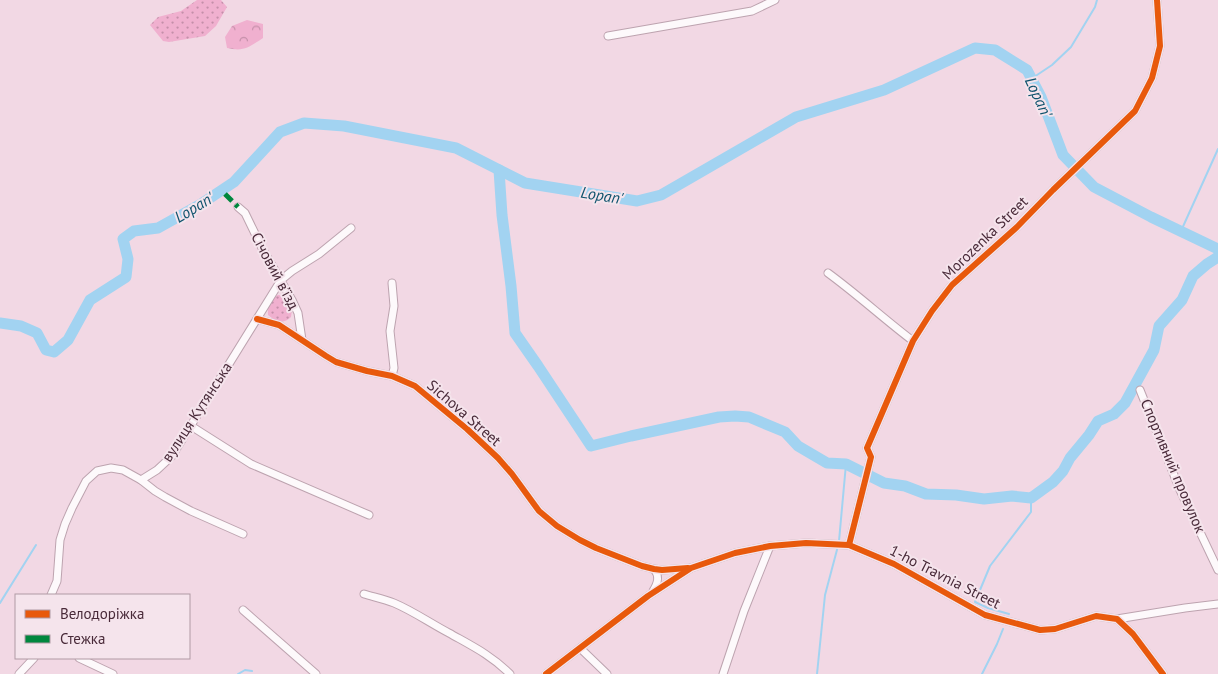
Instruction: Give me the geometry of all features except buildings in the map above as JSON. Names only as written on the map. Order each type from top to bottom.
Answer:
[{"type":"street","points":[[608,36],[752,11],[775,0]]},
{"type":"street","name":"Morozenka Street","points":[[849,545],[871,457],[867,448],[913,341],[932,311],[952,286],[1017,227],[1135,110],[1152,78],[1160,46],[1157,0]]},
{"type":"street","name":"Січовий в’їзд","points":[[238,207],[245,213],[298,313],[302,340]]},
{"type":"street","name":"вулиця Кутянська","points":[[142,480],[157,470],[172,456],[281,280],[319,254],[351,228]]},
{"type":"street","points":[[828,274],[853,291],[883,318],[913,341]]},
{"type":"street","points":[[392,283],[394,306],[390,331],[394,368],[392,376]]},
{"type":"street","name":"Sichova Street","points":[[257,319],[279,324],[336,362],[392,376],[414,386],[467,429],[498,458],[539,511],[553,523],[580,540],[642,566],[662,570],[691,568]]},
{"type":"street","name":"Спортивний провулок","points":[[1140,390],[1180,490],[1218,570]]},
{"type":"street","points":[[190,426],[251,464],[370,515]]},
{"type":"street","points":[[50,594],[57,581],[60,540],[64,524],[86,481],[98,471],[111,468],[122,470],[142,480],[165,498],[243,534]]},
{"type":"street","name":"1-ho Travnia Street","points":[[546,674],[652,593],[691,568],[735,553],[770,546],[806,543],[849,545],[894,564],[985,615],[1040,630],[1055,629],[1096,616],[1117,619],[1218,604]]},
{"type":"street","points":[[723,674],[744,610],[770,546]]},
{"type":"street","points":[[652,593],[658,583],[654,569]]},
{"type":"street","points":[[364,594],[392,602],[414,612],[449,634],[476,647],[498,662],[510,674]]},
{"type":"street","points":[[243,610],[316,674]]},
{"type":"street","points":[[1117,619],[1133,634],[1163,674]]},
{"type":"street","points":[[580,648],[607,674]]},
{"type":"street","points":[[19,674],[33,659]]},
{"type":"street","points":[[81,659],[113,674]]},
{"type":"green space","points":[[197,0],[221,0],[227,7],[216,26],[205,36],[169,42],[163,41],[150,25],[158,17],[181,11]]},
{"type":"green space","points":[[247,20],[263,24],[263,38],[243,49],[227,48],[225,37],[232,26]]},
{"type":"green space","points":[[278,295],[285,297],[291,306],[291,317],[285,321],[276,320],[268,315],[270,303]]},
{"type":"waterway","points":[[1031,79],[1052,65],[1071,47],[1095,7],[1097,0]]},
{"type":"waterway","name":"Lopan'","points":[[0,323],[21,326],[37,333],[46,350],[54,352],[68,340],[90,300],[126,277],[128,259],[123,239],[134,231],[158,228],[201,204],[234,182],[280,132],[304,123],[344,126],[456,148],[525,183],[637,201],[661,195],[796,117],[884,90],[975,48],[995,50],[1027,70],[1041,97],[1063,155],[1094,187],[1218,249]]},
{"type":"waterway","points":[[1181,231],[1218,149]]},
{"type":"waterway","points":[[499,170],[515,333],[591,446],[719,417],[749,417],[785,432],[798,446],[827,463],[846,464],[884,483],[905,486],[926,494],[956,495],[984,499],[1012,496],[1031,498],[1053,482],[1063,471],[1070,458],[1098,421],[1114,414],[1125,403],[1154,350],[1159,326],[1182,300],[1193,276],[1218,257]]},
{"type":"waterway","points":[[839,541],[846,464]]},
{"type":"waterway","points":[[1009,614],[975,602],[990,566],[1031,512],[1031,498]]},
{"type":"waterway","points":[[0,603],[36,545]]},
{"type":"waterway","points":[[817,674],[825,595],[838,546]]},
{"type":"waterway","points":[[982,674],[1003,629]]},
{"type":"waterway","points":[[238,674],[245,670],[252,671]]},
{"type":"marked path","points":[[225,194],[238,207]]},
{"type":"cycle path","points":[[849,545],[871,457],[867,448],[913,341],[932,311],[952,285],[1017,227],[1135,111],[1152,78],[1160,46],[1157,0]]},
{"type":"cycle path","points":[[257,319],[279,325],[336,362],[392,376],[415,386],[467,429],[498,458],[539,511],[557,526],[580,540],[642,566],[662,570],[688,568]]},
{"type":"cycle path","points":[[546,674],[648,596],[691,568],[735,553],[770,546],[806,543],[849,545],[894,564],[985,615],[1040,630],[1055,629],[1096,616],[1117,619],[1133,634],[1163,674]]}]
